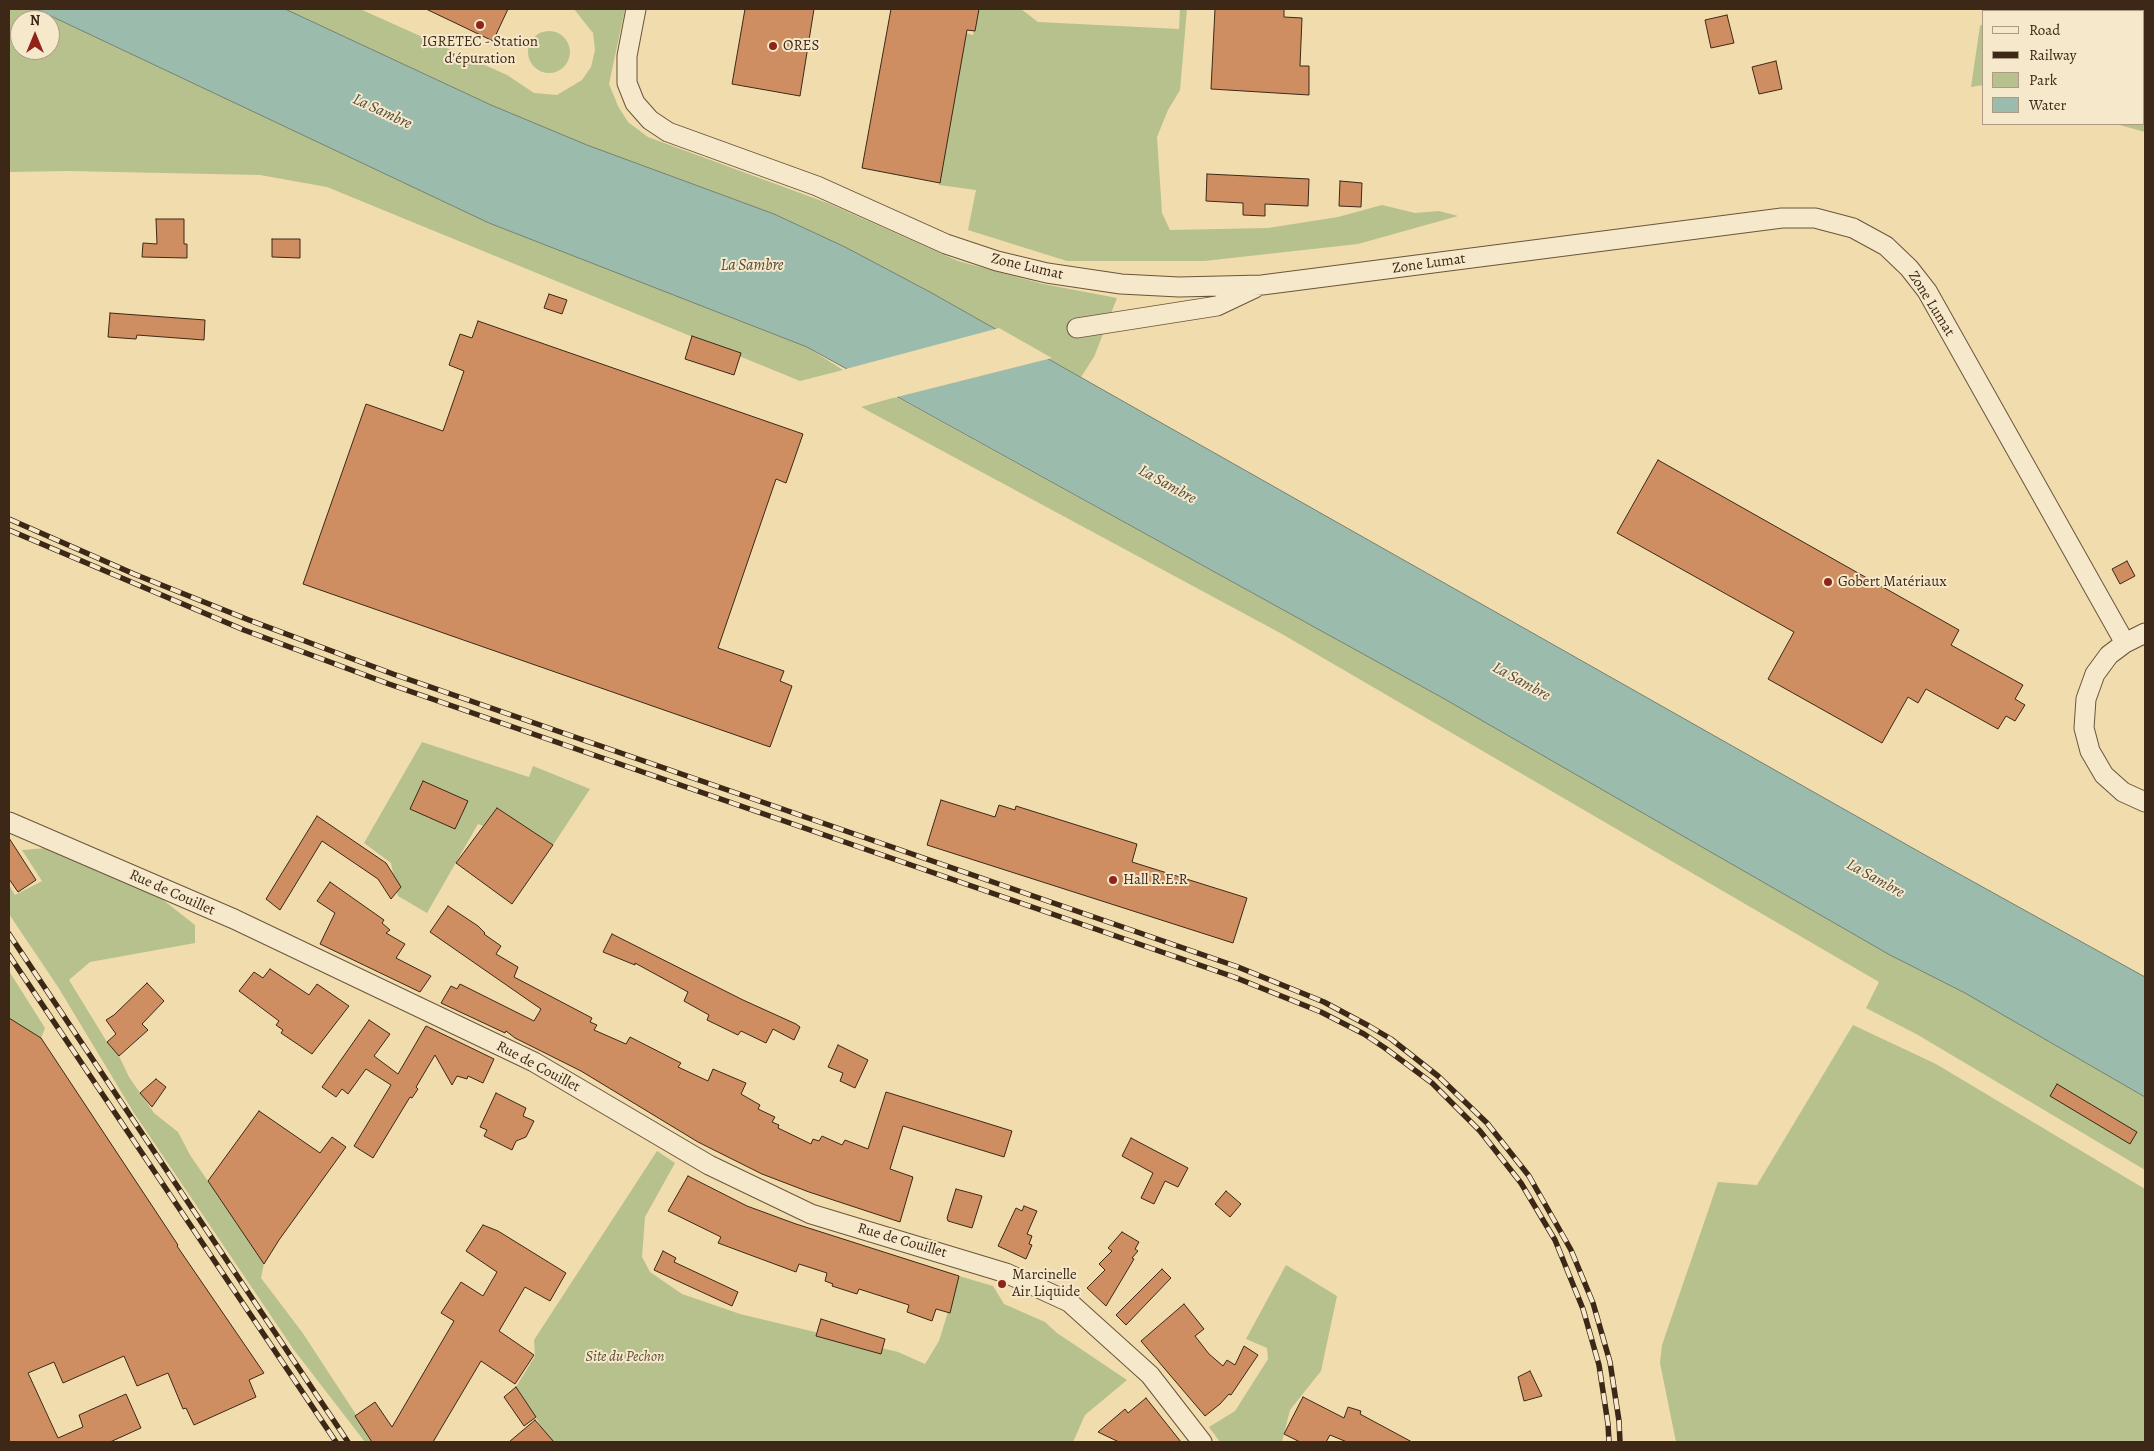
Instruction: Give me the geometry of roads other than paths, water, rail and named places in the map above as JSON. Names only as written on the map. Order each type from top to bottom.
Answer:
[{"type":"street","name":"Zone Lumat","points":[[636,9],[627,56],[627,83],[635,103],[650,120],[668,132],[817,186],[946,244],[997,261],[1048,273],[1121,284],[1179,287],[1262,285],[1782,218],[1815,218],[1853,228],[1886,246],[1909,268],[1926,292],[2125,643]]},
{"type":"street","points":[[1077,328],[1217,306],[1262,285]]},
{"type":"street","points":[[2145,633],[2125,643],[2109,655],[2095,674],[2086,698],[2084,728],[2090,751],[2104,775],[2123,792],[2145,802]]},
{"type":"street","name":"Rue de Couillet","points":[[9,822],[234,920],[534,1062],[709,1164],[811,1214],[1006,1274],[1068,1302],[1150,1375],[1202,1442]]},
{"type":"water","name":"La Sambre","points":[[36,9],[285,9],[491,105],[587,145],[774,214],[845,247],[930,292],[1925,855],[2145,977],[2145,1097],[1965,993],[1890,955],[1441,697],[807,347],[489,223],[60,20],[60,10]]},
{"type":"railway","points":[[9,519],[134,574],[393,674],[1238,967],[1324,1002],[1369,1026],[1391,1039],[1438,1076],[1487,1123],[1529,1176],[1571,1250],[1593,1303],[1610,1362],[1619,1421],[1620,1442]]},
{"type":"railway","points":[[9,530],[244,630],[389,684],[1234,977],[1321,1012],[1364,1034],[1432,1083],[1480,1131],[1521,1183],[1555,1240],[1583,1309],[1599,1365],[1609,1442]]},
{"type":"railway","points":[[9,934],[348,1442]]},
{"type":"railway","points":[[9,955],[336,1442]]},
{"type":"place","name":"IGRETEC - Station d'épuration","points":[[480,25]]},
{"type":"place","name":"ORES","points":[[773,46]]},
{"type":"place","name":"Gobert Matériaux","points":[[1828,582]]},
{"type":"place","name":"Hall R.E.R","points":[[1113,880]]},
{"type":"place","name":"Marcinelle Air Liquide","points":[[1002,1284]]},
{"type":"park label","name":"Site du Pechon","points":[[625,1357]]}]
